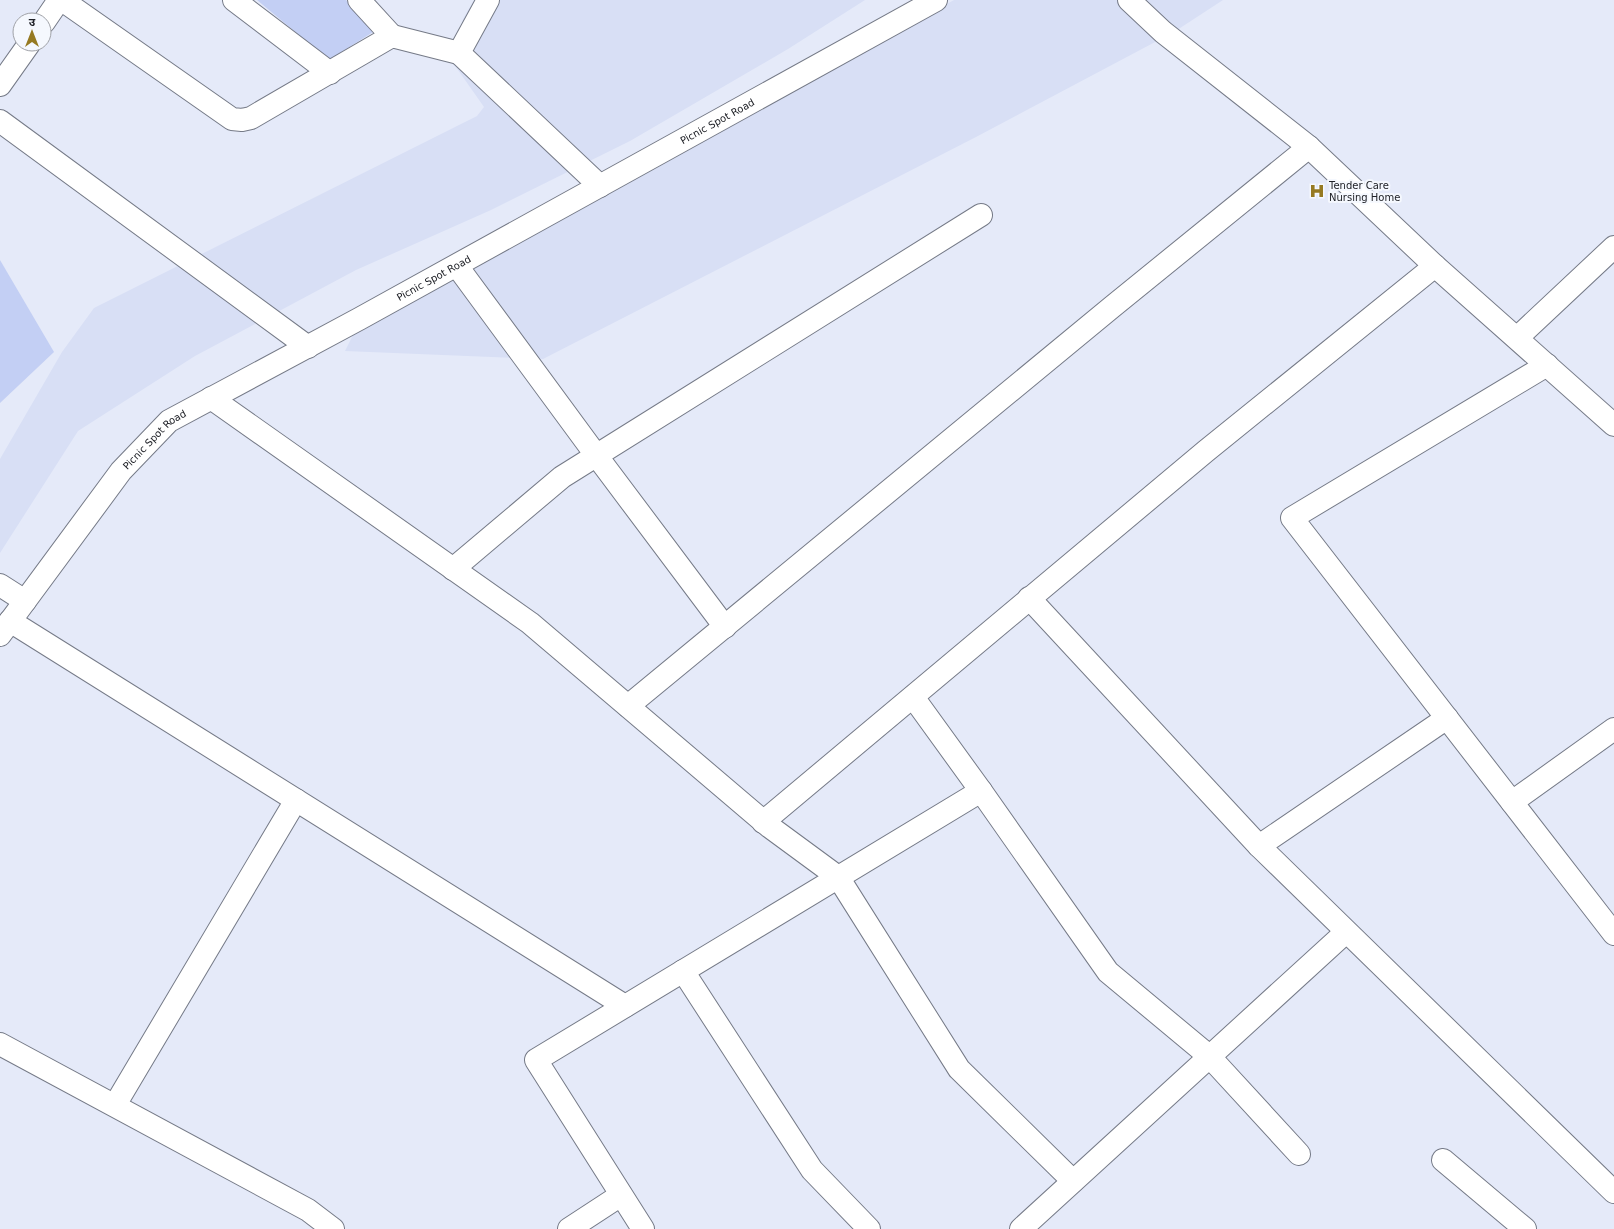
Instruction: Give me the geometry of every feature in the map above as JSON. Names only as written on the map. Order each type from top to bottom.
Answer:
[{"type":"street","points":[[51,12],[59,0]]},
{"type":"street","points":[[62,0],[232,119],[242,120],[251,118],[392,36]]},
{"type":"street","points":[[234,0],[330,73]]},
{"type":"street","points":[[359,0],[392,36],[459,53],[600,186]]},
{"type":"street","points":[[459,53],[488,0]]},
{"type":"street","name":"Picnic Spot Road","points":[[5,628],[126,466],[169,421],[456,266],[936,0]]},
{"type":"street","points":[[1128,0],[1163,32],[1309,147],[1435,266],[1614,425]]},
{"type":"street","points":[[0,85],[23,52]]},
{"type":"street","points":[[0,121],[308,347]]},
{"type":"street","points":[[628,706],[1093,322],[1309,147]]},
{"type":"street","points":[[453,569],[562,477],[981,215]]},
{"type":"street","points":[[1517,338],[1614,247]]},
{"type":"street","points":[[456,266],[725,626]]},
{"type":"street","points":[[763,822],[1212,446],[1435,266]]},
{"type":"street","points":[[1547,365],[1292,518],[1614,934]]},
{"type":"street","points":[[211,398],[530,623],[763,822],[838,878],[959,1069],[1073,1181]]},
{"type":"street","points":[[0,585],[25,601]]},
{"type":"street","points":[[1030,598],[1259,846],[1614,1192]]},
{"type":"street","points":[[5,628],[296,800],[625,1006]]},
{"type":"street","points":[[913,697],[1108,972],[1209,1056],[1299,1154]]},
{"type":"street","points":[[1259,846],[1447,718]]},
{"type":"street","points":[[1512,802],[1614,729]]},
{"type":"street","points":[[643,1229],[536,1060],[981,791]]},
{"type":"street","points":[[115,1106],[296,800]]},
{"type":"street","points":[[1021,1229],[1346,932]]},
{"type":"street","points":[[683,971],[812,1170],[869,1229]]},
{"type":"street","points":[[0,1044],[308,1210],[333,1229]]},
{"type":"street","points":[[1443,1160],[1525,1229]]},
{"type":"street","points":[[570,1229],[621,1195]]},
{"type":"shaded area","points":[[257,0],[346,0],[373,32],[329,60]]},
{"type":"shaded area","points":[[474,0],[865,0],[788,49],[630,141],[491,210],[356,270],[195,356],[78,431],[0,553],[0,459],[62,352],[94,308],[477,116],[484,107],[451,60],[463,19]]},
{"type":"shaded area","points":[[954,0],[1223,0],[1174,32],[976,137],[543,359],[345,351],[355,331],[662,165]]},
{"type":"shaded area","points":[[0,260],[54,352],[0,403]]},
{"type":"place","name":"Tender Care Nursing Home","points":[[1317,191]]}]
